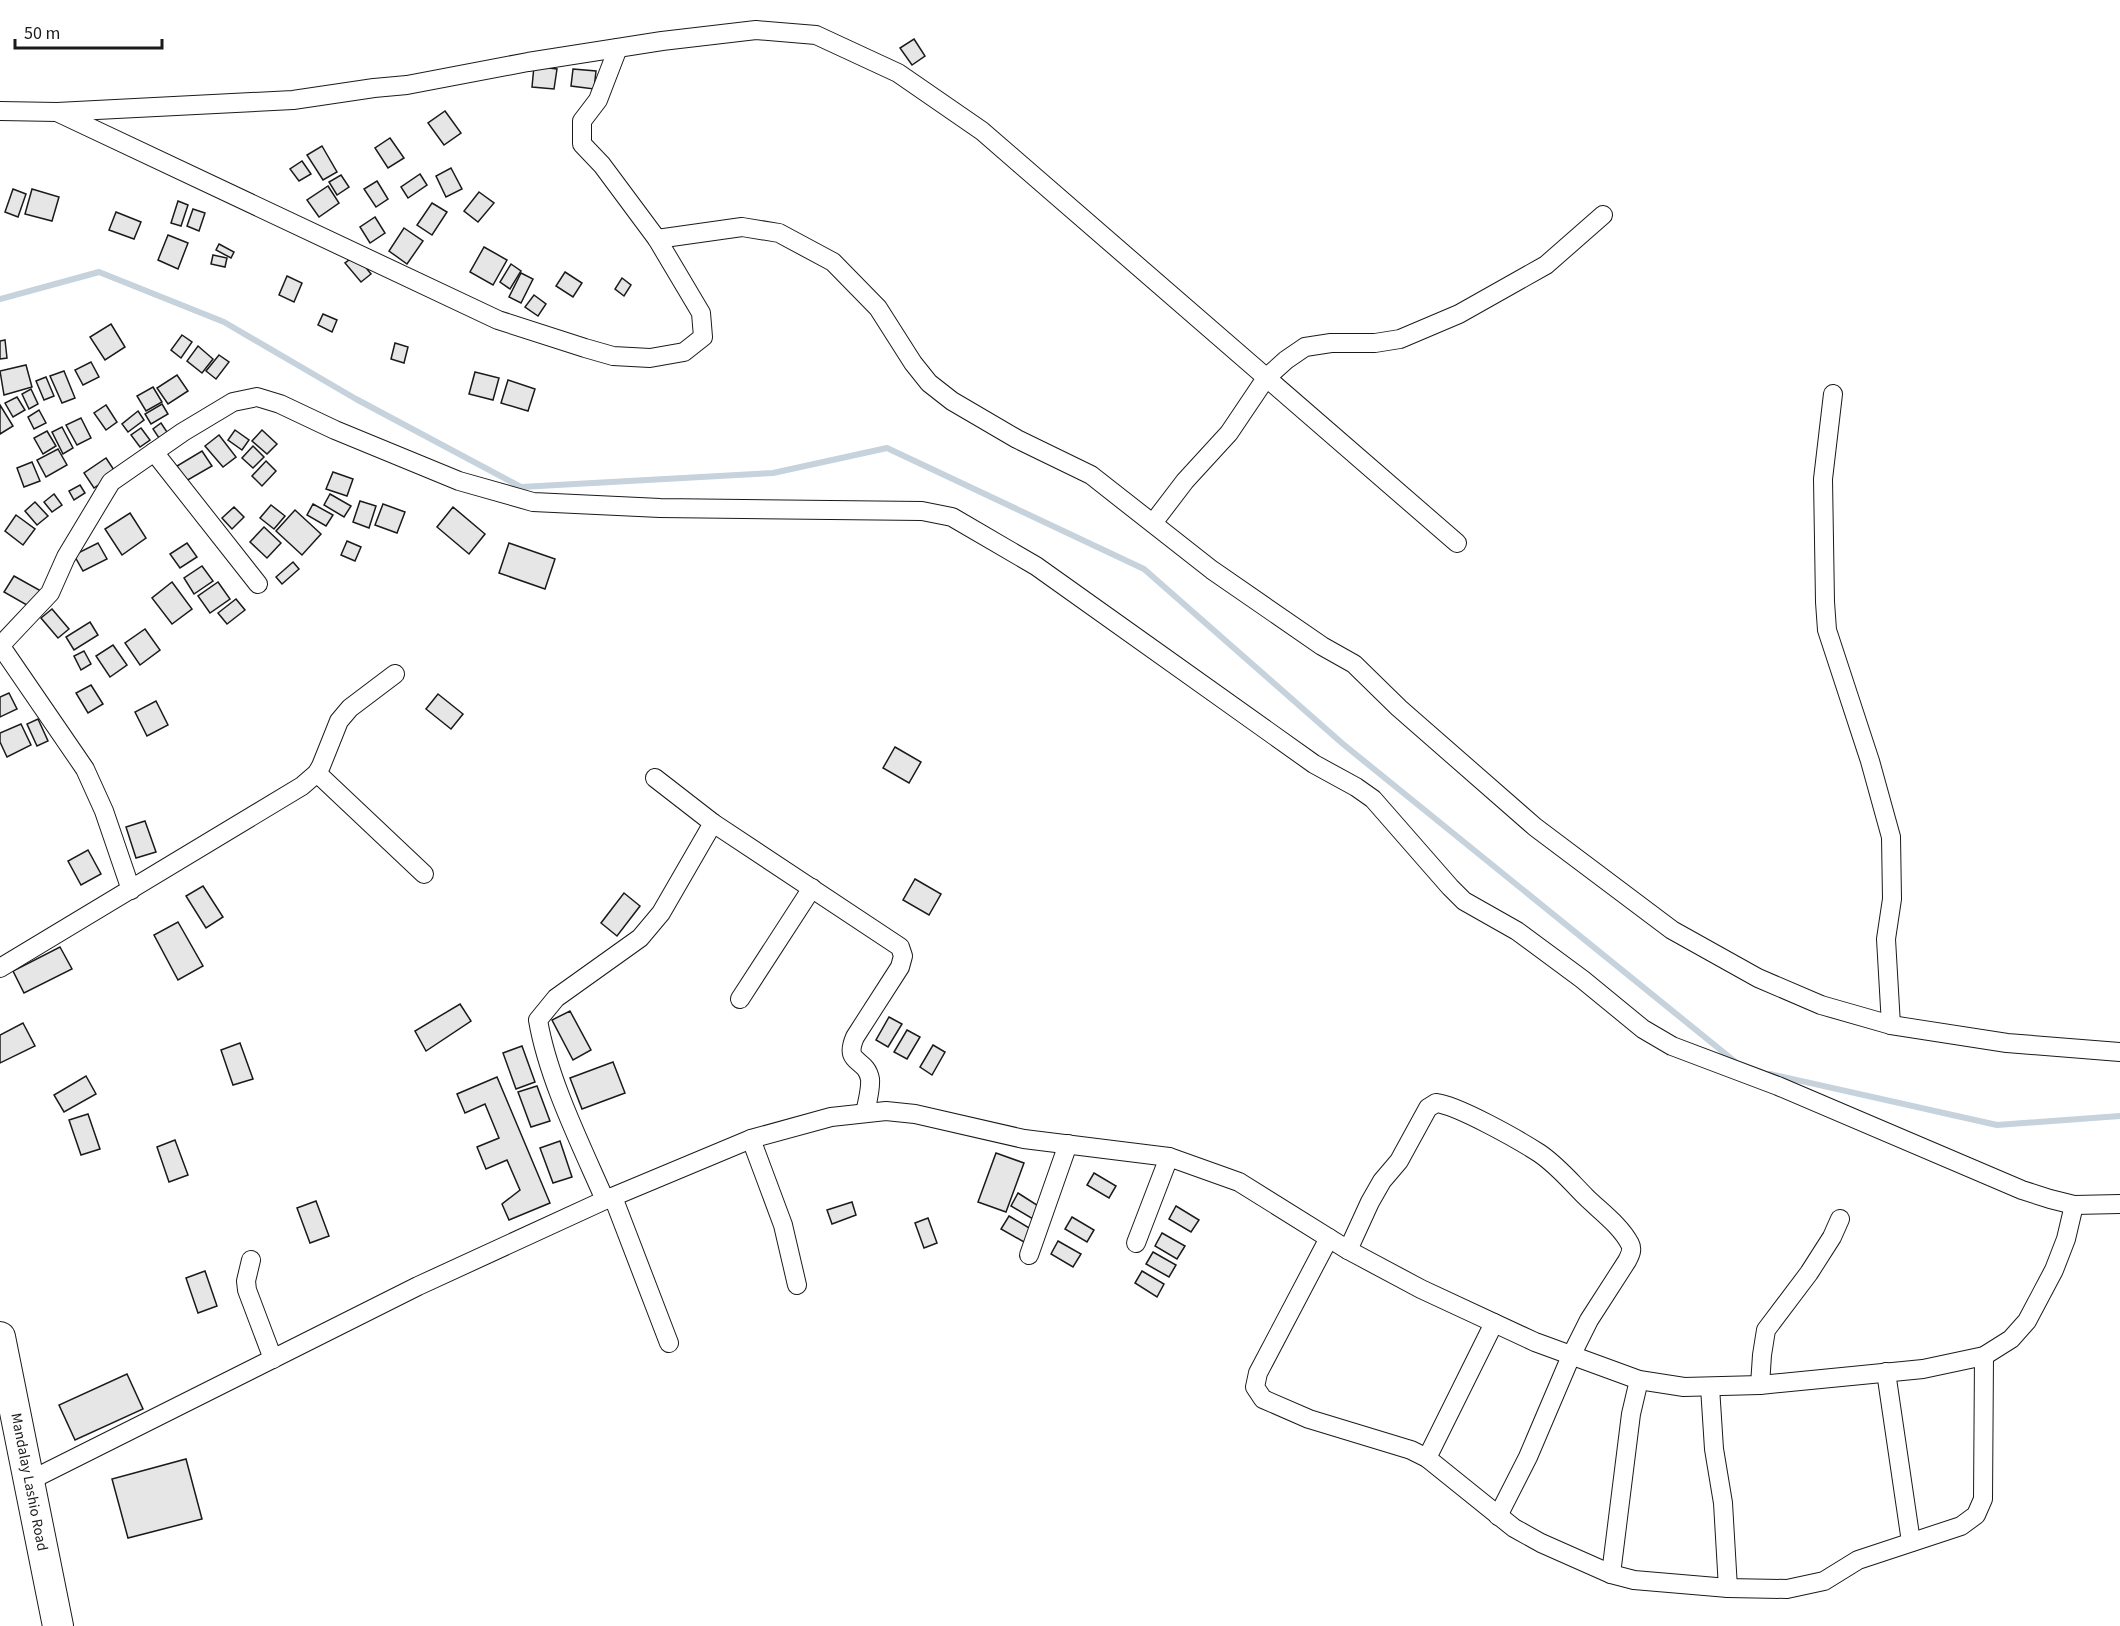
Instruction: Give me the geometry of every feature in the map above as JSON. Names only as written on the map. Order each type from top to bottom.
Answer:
[{"type":"highway","name":"Mandalay Lashio Road","points":[[0,1338],[58,1626]]},
{"type":"street","points":[[0,111],[57,112],[293,100],[407,85],[618,48],[756,30],[816,35],[898,73],[982,131],[1457,543]]},
{"type":"street","points":[[57,112],[498,320],[613,356],[650,358],[684,352],[703,337],[701,314],[657,239],[602,165],[582,144],[582,121],[598,100],[618,48]]},
{"type":"street","points":[[1153,523],[1185,481],[1229,433],[1266,378],[1286,360],[1305,347],[1331,343],[1376,343],[1400,339],[1459,314],[1546,265],[1603,215]]},
{"type":"street","points":[[657,239],[742,227],[779,233],[833,262],[879,308],[913,363],[952,401],[1017,439],[1091,475],[1212,570],[1322,646],[1354,664],[1399,708],[1535,827],[1672,930],[1758,978],[1821,1005],[1891,1025],[2007,1042],[2120,1052]]},
{"type":"street","points":[[1833,394],[1823,479],[1827,630],[1870,760],[1891,837],[1892,899],[1886,939],[1891,1025]]},
{"type":"street","points":[[131,890],[104,811],[85,769],[0,646],[50,593],[66,557],[111,482],[233,402],[258,397],[280,404],[335,430],[459,481],[533,502],[660,508],[922,511],[952,517],[1036,567],[1314,764],[1373,799],[1464,901],[1517,931],[1582,979],[1643,1029],[1672,1046],[1778,1086],[2022,1190],[2074,1205],[2120,1204]]},
{"type":"street","points":[[154,452],[258,584]]},
{"type":"street","points":[[0,968],[302,786],[317,773],[339,721],[351,708],[396,674]]},
{"type":"street","points":[[317,773],[424,874]]},
{"type":"street","points":[[655,778],[713,823],[900,947],[903,956],[900,967],[855,1037],[850,1049],[851,1055],[869,1076],[865,1113]]},
{"type":"street","points":[[669,1343],[609,1199],[574,1130],[542,1043],[538,1020],[556,998],[640,938],[660,912],[713,823]]},
{"type":"street","points":[[740,999],[812,888]]},
{"type":"street","points":[[1348,1250],[1382,1181],[1399,1161],[1428,1108],[1436,1103],[1445,1104],[1539,1153],[1559,1169],[1620,1230],[1631,1246],[1627,1261],[1589,1320],[1571,1356],[1528,1457],[1498,1516]]},
{"type":"street","points":[[29,1481],[418,1286],[609,1199],[751,1139],[831,1118],[886,1110],[915,1114],[1024,1139],[1169,1157],[1239,1182],[1348,1250],[1421,1289],[1494,1323],[1571,1356],[1639,1380],[1684,1387],[1760,1385],[1923,1369],[1984,1356],[2011,1340],[2027,1321],[2054,1270],[2066,1239],[2074,1205]]},
{"type":"street","points":[[751,1139],[783,1225],[797,1285]]},
{"type":"street","points":[[1029,1256],[1068,1144]]},
{"type":"street","points":[[1136,1243],[1169,1157]]},
{"type":"street","points":[[1760,1385],[1766,1330],[1809,1273],[1832,1237],[1840,1219]]},
{"type":"street","points":[[1329,1238],[1258,1373],[1255,1387],[1263,1399],[1309,1419],[1411,1450],[1426,1458],[1514,1528],[1611,1574],[1634,1580],[1728,1588],[1787,1588],[1824,1581],[1858,1560],[1961,1526],[1976,1515],[1983,1499],[1984,1356]]},
{"type":"street","points":[[251,1260],[246,1281],[247,1290],[273,1359]]},
{"type":"street","points":[[1426,1458],[1494,1323]]},
{"type":"street","points":[[1887,1372],[1911,1542]]},
{"type":"street","points":[[1611,1574],[1631,1414],[1639,1380]]},
{"type":"street","points":[[1710,1386],[1714,1449],[1723,1503],[1728,1588]]},
{"type":"building","points":[[914,39],[925,56],[912,65],[900,48]]},
{"type":"building","points":[[534,66],[557,69],[554,89],[532,87]]},
{"type":"building","points":[[573,69],[596,71],[594,89],[571,86]]},
{"type":"building","points":[[445,111],[461,133],[444,145],[428,123]]},
{"type":"building","points":[[390,138],[404,158],[388,168],[375,148]]},
{"type":"building","points":[[322,146],[337,172],[323,180],[307,155]]},
{"type":"building","points":[[302,161],[311,174],[299,181],[290,169]]},
{"type":"building","points":[[451,168],[462,189],[446,197],[436,176]]},
{"type":"building","points":[[420,174],[427,185],[408,198],[401,187]]},
{"type":"building","points":[[341,175],[349,187],[337,195],[329,182]]},
{"type":"building","points":[[377,181],[388,199],[376,207],[364,189]]},
{"type":"building","points":[[328,186],[339,203],[319,217],[307,200]]},
{"type":"building","points":[[13,189],[26,194],[18,217],[5,212]]},
{"type":"building","points":[[32,189],[59,197],[52,221],[25,214]]},
{"type":"building","points":[[479,192],[494,203],[478,222],[464,211]]},
{"type":"building","points":[[178,201],[188,205],[181,226],[171,223]]},
{"type":"building","points":[[432,203],[447,212],[432,235],[417,225]]},
{"type":"building","points":[[193,209],[205,213],[199,231],[187,226]]},
{"type":"building","points":[[116,212],[141,222],[134,239],[109,230]]},
{"type":"building","points":[[375,217],[385,233],[370,243],[360,227]]},
{"type":"building","points":[[404,228],[423,241],[407,264],[389,251]]},
{"type":"building","points":[[168,235],[188,243],[178,269],[158,260]]},
{"type":"building","points":[[219,244],[234,252],[231,258],[216,250]]},
{"type":"building","points":[[484,247],[507,260],[493,285],[470,272]]},
{"type":"building","points":[[213,255],[227,258],[225,267],[211,264]]},
{"type":"building","points":[[356,255],[371,274],[361,282],[345,263]]},
{"type":"building","points":[[511,264],[521,271],[510,289],[500,282]]},
{"type":"building","points":[[565,272],[582,283],[573,297],[556,286]]},
{"type":"building","points":[[521,273],[533,279],[521,303],[509,297]]},
{"type":"building","points":[[287,276],[302,283],[294,302],[279,295]]},
{"type":"building","points":[[622,278],[631,285],[624,296],[615,289]]},
{"type":"building","points":[[534,295],[546,304],[538,316],[525,307]]},
{"type":"building","points":[[323,314],[337,320],[332,332],[318,325]]},
{"type":"building","points":[[111,324],[125,347],[105,360],[90,337]]},
{"type":"building","points":[[182,335],[192,342],[181,358],[171,350]]},
{"type":"building","points":[[5,340],[7,358],[0,359],[0,341]]},
{"type":"building","points":[[395,343],[408,347],[404,363],[391,359]]},
{"type":"building","points":[[198,346],[213,359],[202,373],[187,361]]},
{"type":"building","points":[[219,355],[229,362],[216,379],[206,371]]},
{"type":"building","points":[[91,362],[99,377],[83,385],[75,370]]},
{"type":"building","points":[[26,365],[32,387],[4,395],[0,371]]},
{"type":"building","points":[[64,371],[75,398],[62,403],[50,376]]},
{"type":"building","points":[[475,372],[499,378],[493,400],[469,394]]},
{"type":"building","points":[[177,375],[188,391],[168,404],[157,388]]},
{"type":"building","points":[[46,377],[54,396],[44,400],[36,381]]},
{"type":"building","points":[[508,380],[535,389],[528,411],[501,403]]},
{"type":"building","points":[[153,387],[162,402],[146,411],[137,396]]},
{"type":"building","points":[[31,389],[38,404],[29,409],[22,394]]},
{"type":"building","points":[[17,397],[25,410],[13,417],[5,403]]},
{"type":"building","points":[[162,404],[168,414],[151,424],[145,414]]},
{"type":"building","points":[[0,405],[13,426],[0,434]]},
{"type":"building","points":[[106,405],[117,422],[106,430],[94,413]]},
{"type":"building","points":[[39,410],[46,423],[34,429],[28,417]]},
{"type":"building","points":[[138,411],[144,420],[128,432],[122,424]]},
{"type":"building","points":[[81,418],[91,438],[77,445],[66,425]]},
{"type":"building","points":[[161,423],[167,432],[159,438],[153,429]]},
{"type":"building","points":[[62,427],[73,448],[63,454],[52,432]]},
{"type":"building","points":[[141,428],[150,440],[140,447],[131,435]]},
{"type":"building","points":[[235,430],[249,440],[242,450],[228,440]]},
{"type":"building","points":[[262,430],[277,444],[267,454],[252,441]]},
{"type":"building","points":[[47,431],[56,446],[43,454],[34,438]]},
{"type":"building","points":[[219,435],[236,457],[223,467],[205,446]]},
{"type":"building","points":[[253,446],[264,457],[253,468],[242,458]]},
{"type":"building","points":[[58,449],[67,465],[46,477],[37,460]]},
{"type":"building","points":[[202,451],[212,466],[186,481],[177,466]]},
{"type":"building","points":[[106,458],[116,473],[94,488],[84,473]]},
{"type":"building","points":[[266,461],[276,471],[262,486],[252,476]]},
{"type":"building","points":[[32,462],[40,481],[24,487],[17,468]]},
{"type":"building","points":[[333,472],[353,479],[347,496],[326,489]]},
{"type":"building","points":[[80,485],[85,493],[74,500],[69,491]]},
{"type":"building","points":[[54,494],[62,505],[52,512],[44,502]]},
{"type":"building","points":[[330,494],[351,506],[344,517],[324,505]]},
{"type":"building","points":[[360,501],[376,506],[369,528],[353,522]]},
{"type":"building","points":[[35,502],[48,516],[37,525],[25,511]]},
{"type":"building","points":[[313,504],[333,515],[326,526],[307,515]]},
{"type":"building","points":[[383,504],[405,512],[397,533],[375,525]]},
{"type":"building","points":[[271,505],[285,516],[274,529],[260,518]]},
{"type":"building","points":[[234,507],[244,517],[232,529],[222,518]]},
{"type":"building","points":[[453,507],[485,534],[469,554],[437,527]]},
{"type":"building","points":[[295,510],[321,534],[302,555],[276,531]]},
{"type":"building","points":[[130,513],[146,538],[122,555],[105,529]]},
{"type":"building","points":[[16,515],[35,529],[23,545],[5,531]]},
{"type":"building","points":[[264,527],[281,543],[267,558],[250,542]]},
{"type":"building","points":[[347,541],[361,547],[355,561],[341,555]]},
{"type":"building","points":[[98,543],[107,559],[83,571],[74,555]]},
{"type":"building","points":[[187,543],[197,557],[180,568],[170,554]]},
{"type":"building","points":[[509,543],[555,559],[545,589],[499,573]]},
{"type":"building","points":[[293,562],[299,569],[282,584],[276,577]]},
{"type":"building","points":[[202,566],[213,581],[194,594],[184,578]]},
{"type":"building","points":[[14,576],[41,591],[32,608],[4,592]]},
{"type":"building","points":[[172,582],[192,609],[172,624],[152,598]]},
{"type":"building","points":[[218,582],[230,599],[210,613],[198,596]]},
{"type":"building","points":[[236,599],[245,610],[227,624],[218,613]]},
{"type":"building","points":[[52,609],[69,629],[58,638],[41,618]]},
{"type":"building","points":[[90,622],[98,635],[74,650],[66,637]]},
{"type":"building","points":[[145,629],[160,650],[140,665],[125,643]]},
{"type":"building","points":[[113,645],[127,665],[110,677],[96,656]]},
{"type":"building","points":[[84,651],[91,664],[81,670],[74,656]]},
{"type":"building","points":[[91,685],[103,704],[88,713],[76,693]]},
{"type":"building","points":[[9,693],[17,709],[0,717],[0,697]]},
{"type":"building","points":[[438,694],[463,714],[451,729],[426,709]]},
{"type":"building","points":[[156,701],[168,725],[147,736],[135,712]]},
{"type":"building","points":[[38,719],[48,741],[37,746],[27,724]]},
{"type":"building","points":[[21,724],[31,745],[7,757],[0,742],[0,733]]},
{"type":"building","points":[[895,747],[921,762],[909,783],[883,768]]},
{"type":"building","points":[[145,821],[156,852],[136,858],[126,827]]},
{"type":"building","points":[[88,850],[101,874],[81,885],[68,861]]},
{"type":"building","points":[[915,879],[941,894],[929,915],[903,900]]},
{"type":"building","points":[[203,886],[223,917],[206,928],[186,896]]},
{"type":"building","points":[[624,893],[640,906],[617,936],[601,923]]},
{"type":"building","points":[[178,922],[203,966],[178,980],[154,935]]},
{"type":"building","points":[[60,947],[72,969],[24,993],[13,971]]},
{"type":"building","points":[[460,1004],[471,1021],[426,1051],[415,1031]]},
{"type":"building","points":[[570,1011],[591,1050],[573,1060],[552,1020]]},
{"type":"building","points":[[889,1017],[902,1024],[888,1047],[876,1040]]},
{"type":"building","points":[[23,1023],[35,1046],[0,1063],[0,1035]]},
{"type":"building","points":[[907,1030],[920,1037],[907,1059],[894,1052]]},
{"type":"building","points":[[240,1043],[253,1079],[233,1085],[221,1050]]},
{"type":"building","points":[[933,1045],[945,1052],[932,1075],[920,1067]]},
{"type":"building","points":[[522,1046],[535,1082],[516,1089],[503,1053]]},
{"type":"building","points":[[613,1062],[625,1093],[582,1109],[570,1078]]},
{"type":"building","points":[[86,1076],[96,1094],[64,1112],[54,1095]]},
{"type":"building","points":[[497,1077],[550,1203],[509,1220],[502,1204],[520,1190],[507,1160],[486,1169],[477,1147],[499,1138],[485,1104],[465,1113],[457,1094]]},
{"type":"building","points":[[537,1086],[550,1121],[531,1127],[518,1092]]},
{"type":"building","points":[[88,1114],[100,1149],[81,1155],[69,1120]]},
{"type":"building","points":[[175,1140],[188,1175],[169,1182],[157,1147]]},
{"type":"building","points":[[560,1141],[572,1177],[553,1183],[540,1148]]},
{"type":"building","points":[[996,1153],[1024,1163],[1006,1212],[978,1202]]},
{"type":"building","points":[[1094,1173],[1116,1186],[1109,1198],[1087,1185]]},
{"type":"building","points":[[1018,1193],[1040,1207],[1033,1219],[1011,1206]]},
{"type":"building","points":[[316,1201],[329,1236],[310,1243],[297,1208]]},
{"type":"building","points":[[852,1202],[856,1215],[832,1224],[827,1210]]},
{"type":"building","points":[[1176,1206],[1199,1220],[1191,1232],[1169,1219]]},
{"type":"building","points":[[1009,1216],[1031,1229],[1024,1242],[1001,1229]]},
{"type":"building","points":[[1072,1217],[1094,1230],[1087,1242],[1065,1229]]},
{"type":"building","points":[[928,1218],[937,1243],[924,1248],[915,1223]]},
{"type":"building","points":[[1162,1233],[1185,1246],[1177,1259],[1155,1246]]},
{"type":"building","points":[[1058,1241],[1081,1254],[1073,1267],[1051,1254]]},
{"type":"building","points":[[1153,1252],[1176,1265],[1169,1277],[1146,1264]]},
{"type":"building","points":[[205,1271],[217,1306],[198,1313],[186,1278]]},
{"type":"building","points":[[1142,1271],[1164,1284],[1157,1297],[1135,1283]]},
{"type":"building","points":[[127,1374],[143,1409],[75,1440],[59,1405]]},
{"type":"building","points":[[186,1459],[202,1519],[128,1538],[112,1479]]},
{"type":"waterway","points":[[0,299],[99,272],[224,322],[356,399],[521,487],[773,473],[887,448],[1144,569],[1343,744],[1738,1064]]},
{"type":"waterway","points":[[1770,1074],[1997,1125],[2120,1116]]}]
